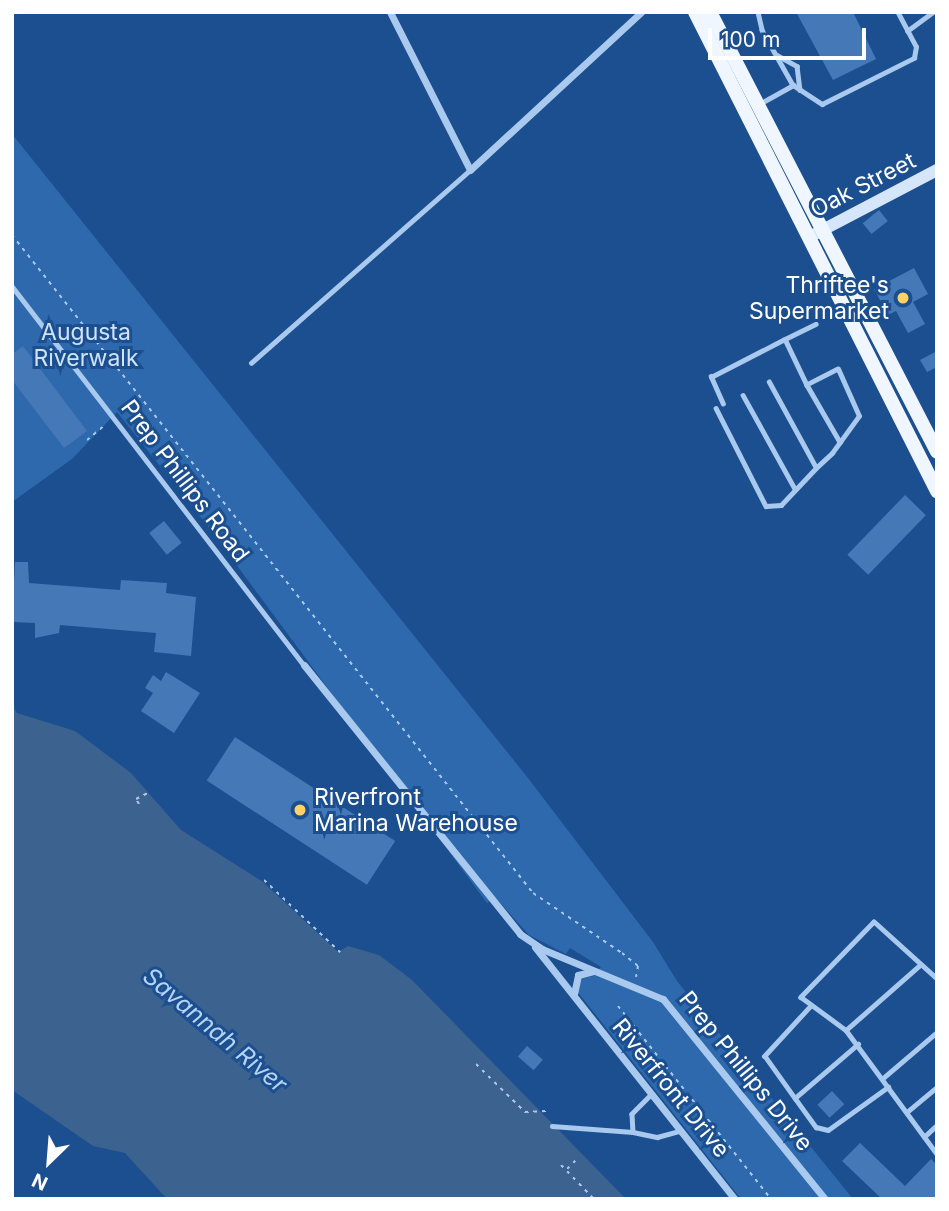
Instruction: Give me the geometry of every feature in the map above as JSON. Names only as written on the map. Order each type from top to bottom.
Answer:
[{"type":"main road","points":[[695,12],[815,234],[872,326],[937,452]]},
{"type":"main road","points":[[710,12],[757,105],[857,336],[937,491]]},
{"type":"street","points":[[390,12],[470,170],[641,12]]},
{"type":"street","name":"Oak Street","points":[[815,234],[937,170]]},
{"type":"street","name":"Prep Phillips Drive","points":[[304,665],[508,922],[532,944],[657,994],[674,1008],[825,1199]]},
{"type":"street","name":"Riverfront Drive","points":[[532,944],[735,1199]]},
{"type":"street","points":[[577,1001],[575,979],[595,971]]},
{"type":"lane","points":[[758,12],[762,30],[793,85],[822,104],[914,58],[916,47],[897,12]]},
{"type":"lane","points":[[907,31],[933,12]]},
{"type":"lane","points":[[776,55],[797,66],[800,90]]},
{"type":"lane","points":[[757,105],[793,85]]},
{"type":"lane","points":[[251,363],[470,170]]},
{"type":"lane","name":"Prep Phillips Road","points":[[12,286],[304,665]]},
{"type":"lane","points":[[723,404],[711,377],[816,324]]},
{"type":"lane","points":[[857,336],[872,326]]},
{"type":"lane","points":[[785,339],[807,385],[840,442]]},
{"type":"lane","points":[[716,408],[766,506],[781,505],[840,442],[859,416],[838,369],[807,385]]},
{"type":"lane","points":[[769,382],[816,468]]},
{"type":"lane","points":[[743,395],[794,489]]},
{"type":"lane","points":[[937,979],[874,922],[801,997],[810,1007],[846,1030],[937,1154]]},
{"type":"lane","points":[[846,1030],[920,965]]},
{"type":"lane","points":[[810,1007],[765,1056],[816,1128],[828,1130],[888,1087]]},
{"type":"lane","points":[[882,1079],[937,1032]]},
{"type":"lane","points":[[795,1098],[858,1044]]},
{"type":"lane","points":[[907,1112],[937,1087]]},
{"type":"lane","points":[[633,1132],[632,1114],[652,1094]]},
{"type":"lane","points":[[924,1137],[937,1125]]},
{"type":"lane","points":[[552,1126],[633,1132],[657,1137],[681,1130]]},
{"type":"path","points":[[12,235],[533,893],[638,966],[634,984]]},
{"type":"path","points":[[87,440],[115,417]]},
{"type":"path","points":[[139,804],[136,799],[150,792]]},
{"type":"path","points":[[264,880],[340,952]]},
{"type":"path","points":[[618,1006],[771,1199]]},
{"type":"path","points":[[476,1064],[525,1112],[547,1111]]},
{"type":"path","points":[[566,1169],[579,1157]]},
{"type":"path","points":[[561,1165],[594,1199]]},
{"type":"green space","name":"Augusta Riverwalk","points":[[12,134],[528,778],[653,942],[677,981],[853,1199],[741,1199],[577,991],[582,978],[594,976],[601,967],[570,948],[566,954],[529,935],[495,897],[487,903],[207,525],[117,412],[72,459],[12,502]]},
{"type":"water","name":"Savannah River","points":[[12,705],[17,713],[75,731],[131,773],[181,830],[263,882],[338,952],[348,946],[379,955],[412,980],[626,1199],[167,1199],[125,1153],[93,1146],[12,1090]]},
{"type":"building","points":[[796,12],[853,12],[876,59],[833,80]]},
{"type":"building","points":[[879,210],[888,221],[871,234],[863,223]]},
{"type":"building","points":[[914,268],[928,294],[913,302],[925,324],[908,333],[896,311],[888,315],[874,289]]},
{"type":"building","points":[[23,346],[87,431],[64,448],[12,380],[12,354]]},
{"type":"building","points":[[937,351],[937,367],[927,372],[920,360]]},
{"type":"building","points":[[905,495],[926,515],[868,575],[847,555]]},
{"type":"building","points":[[164,521],[182,543],[167,555],[149,533]]},
{"type":"building","points":[[15,562],[28,562],[29,583],[120,590],[121,580],[167,583],[166,593],[196,597],[191,656],[154,652],[156,633],[60,625],[59,633],[35,638],[35,623],[12,622]]},
{"type":"building","points":[[166,672],[200,693],[174,733],[141,711],[153,693],[145,688],[153,675],[161,681]]},
{"type":"building","name":"Riverfront Marina Warehouse","points":[[235,737],[395,841],[367,885],[207,781]]},
{"type":"building","points":[[527,1046],[543,1060],[534,1070],[518,1057]]},
{"type":"building","points":[[832,1091],[844,1104],[830,1118],[817,1105]]},
{"type":"building","points":[[860,1143],[905,1186],[931,1159],[937,1165],[937,1199],[882,1199],[842,1161]]},
{"type":"place","name":"Thriftee's Supermarket","points":[[903,298]]},
{"type":"place","name":"Riverfront Marina Warehouse","points":[[300,810]]}]
